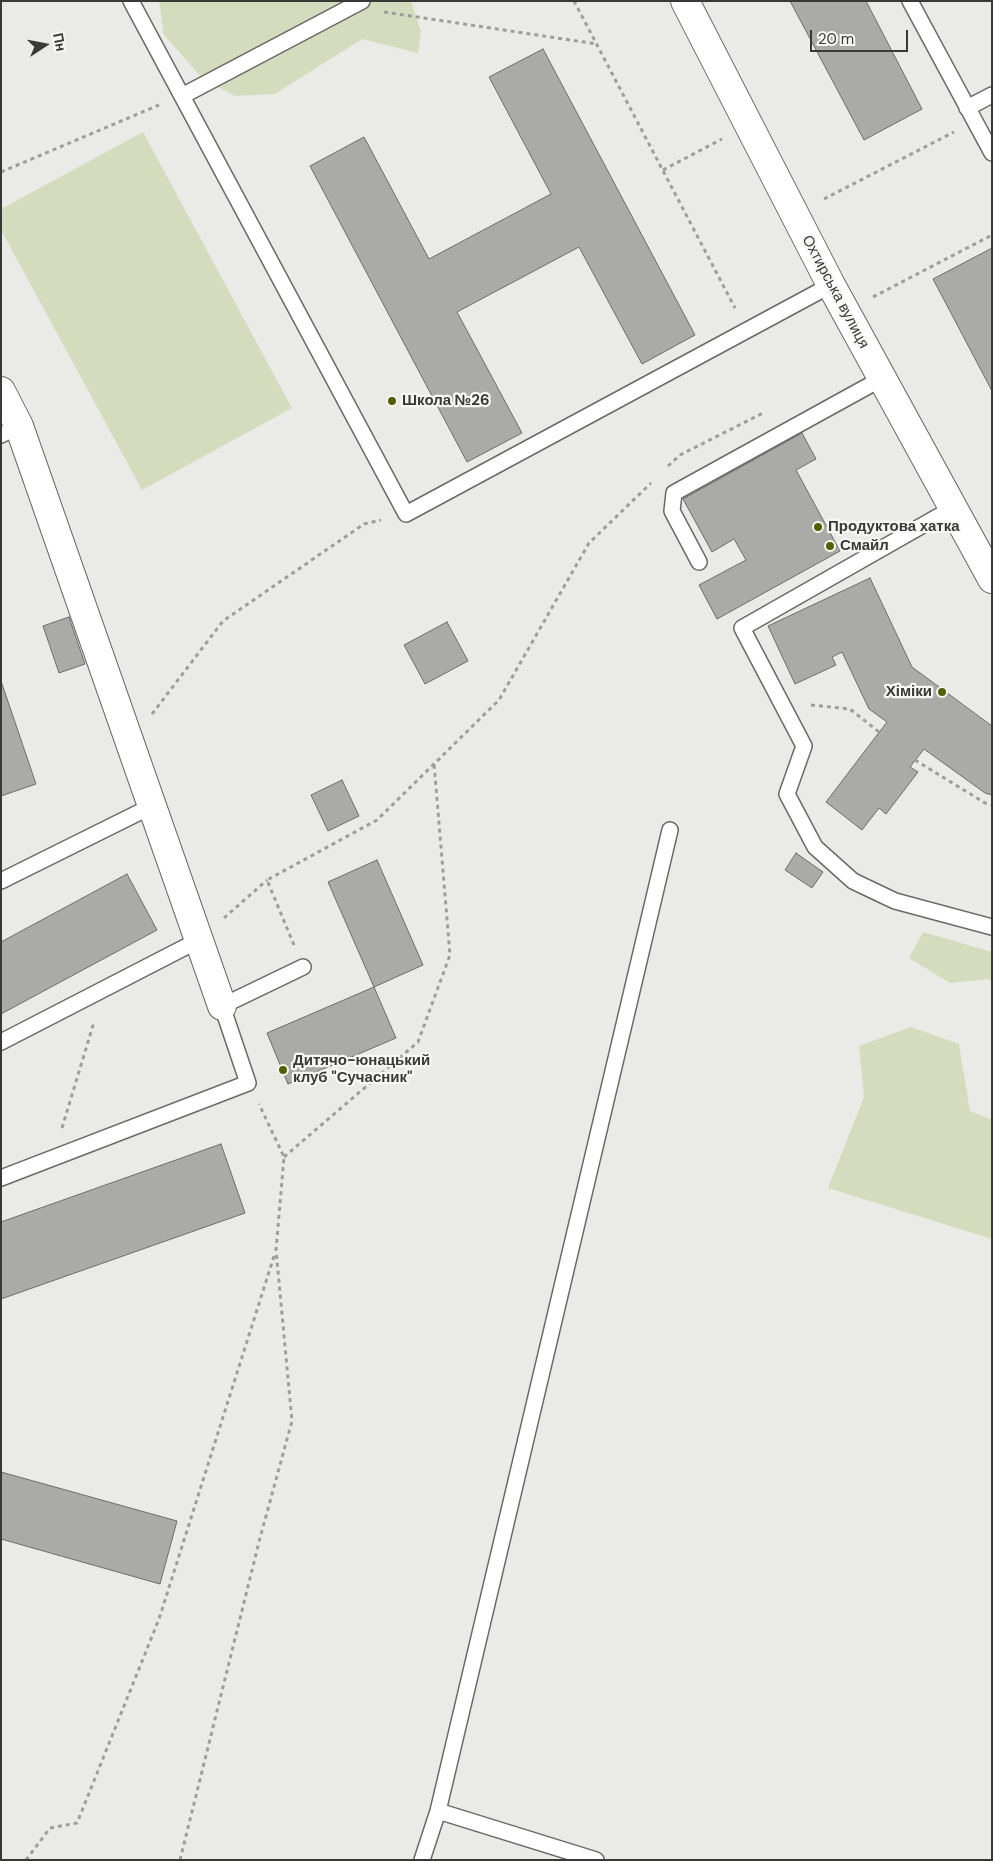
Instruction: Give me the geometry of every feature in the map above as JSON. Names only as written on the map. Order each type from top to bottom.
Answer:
[{"type":"main road","name":"Охтирська вулиця","points":[[685,1],[831,286],[992,579]]},
{"type":"main road","points":[[1,391],[10,431],[130,742],[222,1006]]},
{"type":"lane","points":[[131,1],[406,514],[831,286]]},
{"type":"lane","points":[[910,1],[992,153]]},
{"type":"lane","points":[[182,96],[357,4]]},
{"type":"lane","points":[[968,108],[992,95]]},
{"type":"lane","points":[[699,562],[672,511],[674,493],[881,379]]},
{"type":"lane","points":[[953,508],[742,628],[804,746],[787,794],[815,847],[853,881],[896,901],[992,927]]},
{"type":"lane","points":[[1,881],[152,806]]},
{"type":"lane","points":[[422,1860],[438,1811],[670,830]]},
{"type":"lane","points":[[1,1042],[199,940]]},
{"type":"lane","points":[[1,1178],[248,1082],[222,1006],[303,967]]},
{"type":"lane","points":[[438,1811],[596,1860]]},
{"type":"path","points":[[574,1],[747,331]]},
{"type":"path","points":[[357,4],[597,44]]},
{"type":"path","points":[[1,172],[182,96]]},
{"type":"path","points":[[824,199],[975,122]]},
{"type":"path","points":[[663,170],[748,126]]},
{"type":"path","points":[[873,297],[992,235]]},
{"type":"path","points":[[666,468],[680,455],[770,410]]},
{"type":"path","points":[[199,940],[267,880],[377,820],[499,700],[589,543],[652,482]]},
{"type":"path","points":[[130,742],[223,621],[364,524],[406,514]]},
{"type":"path","points":[[780,702],[850,709],[879,732]]},
{"type":"path","points":[[915,760],[984,803],[992,805]]},
{"type":"path","points":[[284,1156],[418,1042],[450,955],[434,763]]},
{"type":"path","points":[[267,880],[303,967]]},
{"type":"path","points":[[53,1158],[104,989]]},
{"type":"path","points":[[180,1860],[260,1538],[292,1421],[276,1250],[284,1156],[248,1082]]},
{"type":"path","points":[[26,1860],[50,1828],[77,1823],[159,1619],[276,1250]]},
{"type":"green space","points":[[159,1],[411,1],[421,32],[418,53],[362,39],[275,94],[235,96],[202,78],[164,35]]},
{"type":"green space","points":[[143,132],[292,408],[142,490],[1,230],[1,209]]},
{"type":"green space","points":[[923,932],[992,952],[992,982],[988,979],[950,983],[909,958]]},
{"type":"green space","points":[[911,1027],[959,1044],[970,1111],[992,1120],[992,1239],[828,1188],[864,1097],[859,1046]]},
{"type":"building","points":[[790,1],[866,1],[922,109],[864,140]]},
{"type":"building","points":[[543,49],[695,335],[642,364],[579,247],[457,312],[522,433],[467,462],[310,166],[364,137],[429,259],[551,194],[489,77]]},
{"type":"building","points":[[992,248],[992,391],[933,279]]},
{"type":"building","points":[[802,433],[816,459],[796,470],[840,551],[717,619],[699,585],[746,560],[734,539],[712,552],[683,499]]},
{"type":"building","points":[[870,578],[912,667],[992,726],[992,795],[985,793],[924,749],[910,767],[918,772],[886,814],[879,808],[862,830],[826,802],[887,722],[869,709],[842,652],[832,657],[836,665],[795,684],[768,626]]},
{"type":"building","points":[[69,617],[85,664],[59,673],[43,626]]},
{"type":"building","points":[[447,622],[468,661],[425,684],[404,645]]},
{"type":"building","points":[[1,681],[36,784],[1,796]]},
{"type":"building","points":[[342,780],[359,816],[328,831],[311,795]]},
{"type":"building","points":[[796,853],[823,872],[812,888],[785,870]]},
{"type":"building","points":[[377,860],[423,965],[374,987],[328,882]]},
{"type":"building","points":[[127,874],[157,930],[1,1014],[1,942]]},
{"type":"building","points":[[374,987],[396,1038],[288,1084],[267,1033]]},
{"type":"building","points":[[221,1144],[245,1213],[1,1299],[1,1222]]},
{"type":"building","points":[[1,1472],[177,1521],[160,1584],[1,1539]]},
{"type":"place","name":"Школа №26","points":[[392,401]]},
{"type":"place","name":"Продуктова хатка","points":[[818,527]]},
{"type":"place","name":"Смайл","points":[[830,546]]},
{"type":"place","name":"Хіміки","points":[[942,692]]},
{"type":"place","name":"Дитячо-юнацький клуб \"Сучасник\"","points":[[283,1070]]}]
